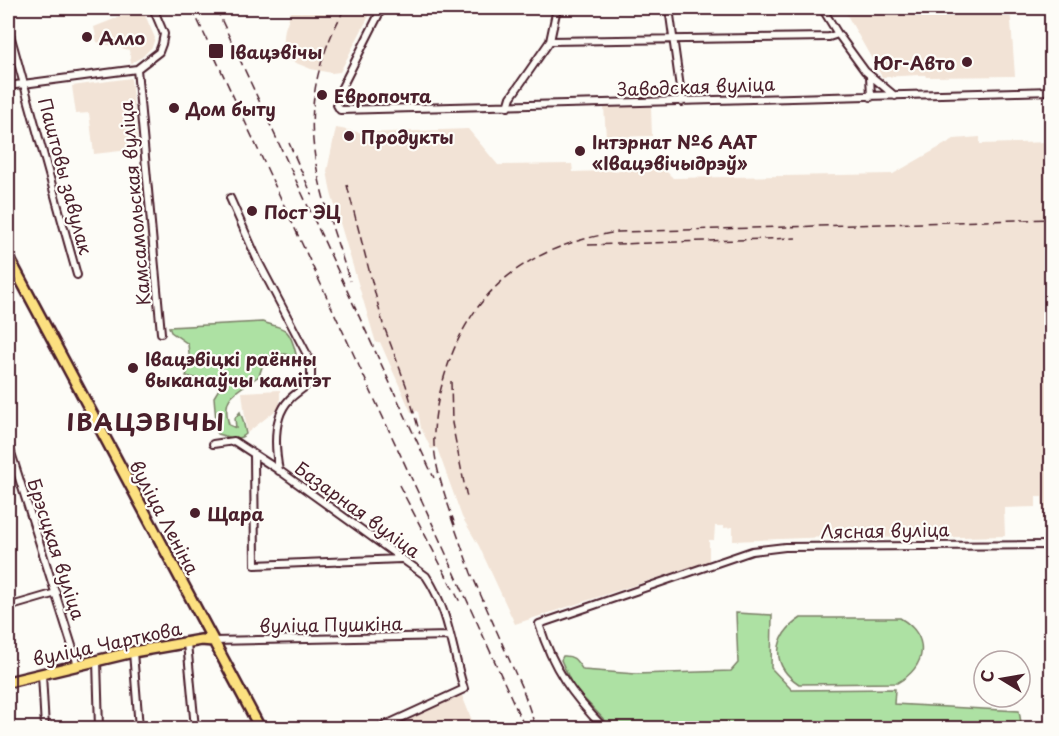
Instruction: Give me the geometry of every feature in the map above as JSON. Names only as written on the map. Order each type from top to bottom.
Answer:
[{"type":"main road","name":"вуліца Леніна","points":[[8,259],[260,729]]},
{"type":"main road","name":"вуліца Чарткова","points":[[8,682],[133,652],[201,640],[213,641]]},
{"type":"street","points":[[8,86],[137,69],[159,52],[164,34],[153,8]]},
{"type":"street","name":"Заводская вуліца","points":[[382,8],[338,95],[337,105],[340,110],[1052,91]]},
{"type":"street","points":[[508,107],[511,97],[550,41],[557,8]]},
{"type":"street","points":[[669,8],[675,38],[682,102]]},
{"type":"street","points":[[822,8],[838,34],[870,76],[895,96]]},
{"type":"street","name":"Паштовы завулак","points":[[8,27],[77,275]]},
{"type":"street","points":[[550,41],[829,37],[838,34]]},
{"type":"street","name":"Камсамольская вуліца","points":[[137,69],[161,333]]},
{"type":"street","points":[[870,76],[871,97]]},
{"type":"street","points":[[230,198],[258,261],[311,362],[311,381],[289,399],[279,418],[276,456],[280,471]]},
{"type":"street","name":"Базарная вуліца","points":[[213,444],[234,441],[280,471],[426,576],[433,586],[445,612],[464,689],[396,720]]},
{"type":"street","name":"Брэсцкая вуліца","points":[[8,442],[78,665]]},
{"type":"street","points":[[254,455],[255,565],[402,559]]},
{"type":"street","name":"Лясная вуліца","points":[[604,729],[565,682],[548,654],[539,624],[752,551],[785,547],[1052,545]]},
{"type":"street","points":[[8,607],[56,593]]},
{"type":"street","name":"вуліца Пушкіна","points":[[213,641],[450,636]]},
{"type":"street","points":[[187,643],[195,729]]},
{"type":"street","points":[[133,652],[139,729]]},
{"type":"street","points":[[97,661],[99,729]]},
{"type":"street","points":[[42,674],[45,729]]},
{"type":"street","points":[[379,729],[396,720],[399,729]]},
{"type":"shaded area","points":[[142,8],[155,38],[152,47],[142,57],[131,63],[129,50],[97,42],[94,27]]},
{"type":"shaded area","points":[[292,8],[301,12],[304,8],[373,8],[340,72],[332,73],[311,69],[281,57],[285,29]]},
{"type":"shaded area","points":[[843,8],[1010,8],[1015,76],[882,77]]},
{"type":"shaded area","points":[[131,78],[138,149],[94,154],[89,113],[76,114],[72,86]]},
{"type":"shaded area","points":[[604,107],[651,107],[652,136],[606,137]]},
{"type":"shaded area","points":[[336,128],[363,133],[468,129],[498,165],[572,164],[573,172],[664,169],[673,178],[893,174],[954,139],[980,137],[980,144],[1051,142],[1051,537],[1044,537],[1042,497],[1036,497],[1036,507],[1004,508],[1005,536],[829,537],[733,541],[733,527],[715,526],[714,540],[709,540],[709,561],[515,624],[479,546],[462,517],[437,448],[431,449],[421,428],[418,411],[411,412],[380,342],[376,343],[331,193],[327,171]]},
{"type":"shaded area","points":[[280,390],[280,407],[247,433],[242,392]]},
{"type":"shaded area","points":[[461,693],[475,728],[396,728],[394,725]]},
{"type":"green space","points":[[262,322],[286,331],[292,339],[296,354],[294,358],[286,354],[272,355],[263,364],[259,376],[233,394],[229,400],[227,415],[229,425],[236,428],[235,418],[240,412],[246,434],[236,438],[217,434],[214,397],[219,389],[216,383],[186,376],[190,363],[188,344],[171,332],[169,327]]},
{"type":"green space","points":[[736,613],[772,615],[771,668],[792,690],[895,689],[894,704],[1019,711],[1022,728],[612,728],[573,687],[561,660],[563,656],[570,657],[583,670],[636,674],[731,671],[738,663]]},
{"type":"green space","points":[[801,618],[900,618],[910,625],[921,642],[919,660],[914,669],[897,683],[799,684],[783,668],[779,651],[780,642],[785,633]]},
{"type":"railway","points":[[192,8],[422,501],[525,728]]},
{"type":"railway","points":[[216,8],[434,478]]},
{"type":"railway","points":[[345,8],[327,45],[317,80],[313,112],[313,144],[318,177],[350,281]]},
{"type":"railway","points":[[289,143],[312,195]]},
{"type":"railway","points":[[347,185],[383,324],[406,385],[420,434]]},
{"type":"railway","points":[[455,525],[435,455],[434,435],[439,395],[460,336],[475,311],[492,290],[535,258],[588,238],[618,232],[1052,219]]},
{"type":"railway","points":[[588,245],[796,238]]},
{"type":"railway","points":[[451,381],[452,423],[467,498]]},
{"type":"railway","points":[[399,485],[461,604]]},
{"type":"railway","points":[[451,517],[471,573],[524,693],[536,728]]},
{"type":"place","name":"Алло","points":[[87,37]]},
{"type":"place","name":"Івацэвічы","points":[[216,51]]},
{"type":"place","name":"Юг-Авто","points":[[967,62]]},
{"type":"place","name":"Европочта","points":[[322,95]]},
{"type":"place","name":"Дом быту","points":[[174,108]]},
{"type":"place","name":"Продукты","points":[[349,136]]},
{"type":"place","name":"Інтэрнат №6 ААТ «Івацэвічыдрэў»","points":[[580,151]]},
{"type":"place","name":"Пост ЭЦ","points":[[252,211]]},
{"type":"place","name":"Івацэвіцкі раённы выканаўчы камітэт","points":[[133,368]]},
{"type":"place","name":"Щара","points":[[195,513]]},
{"type":"district","name":"ІВАЦЭВІЧЫ","points":[[146,421]]}]
